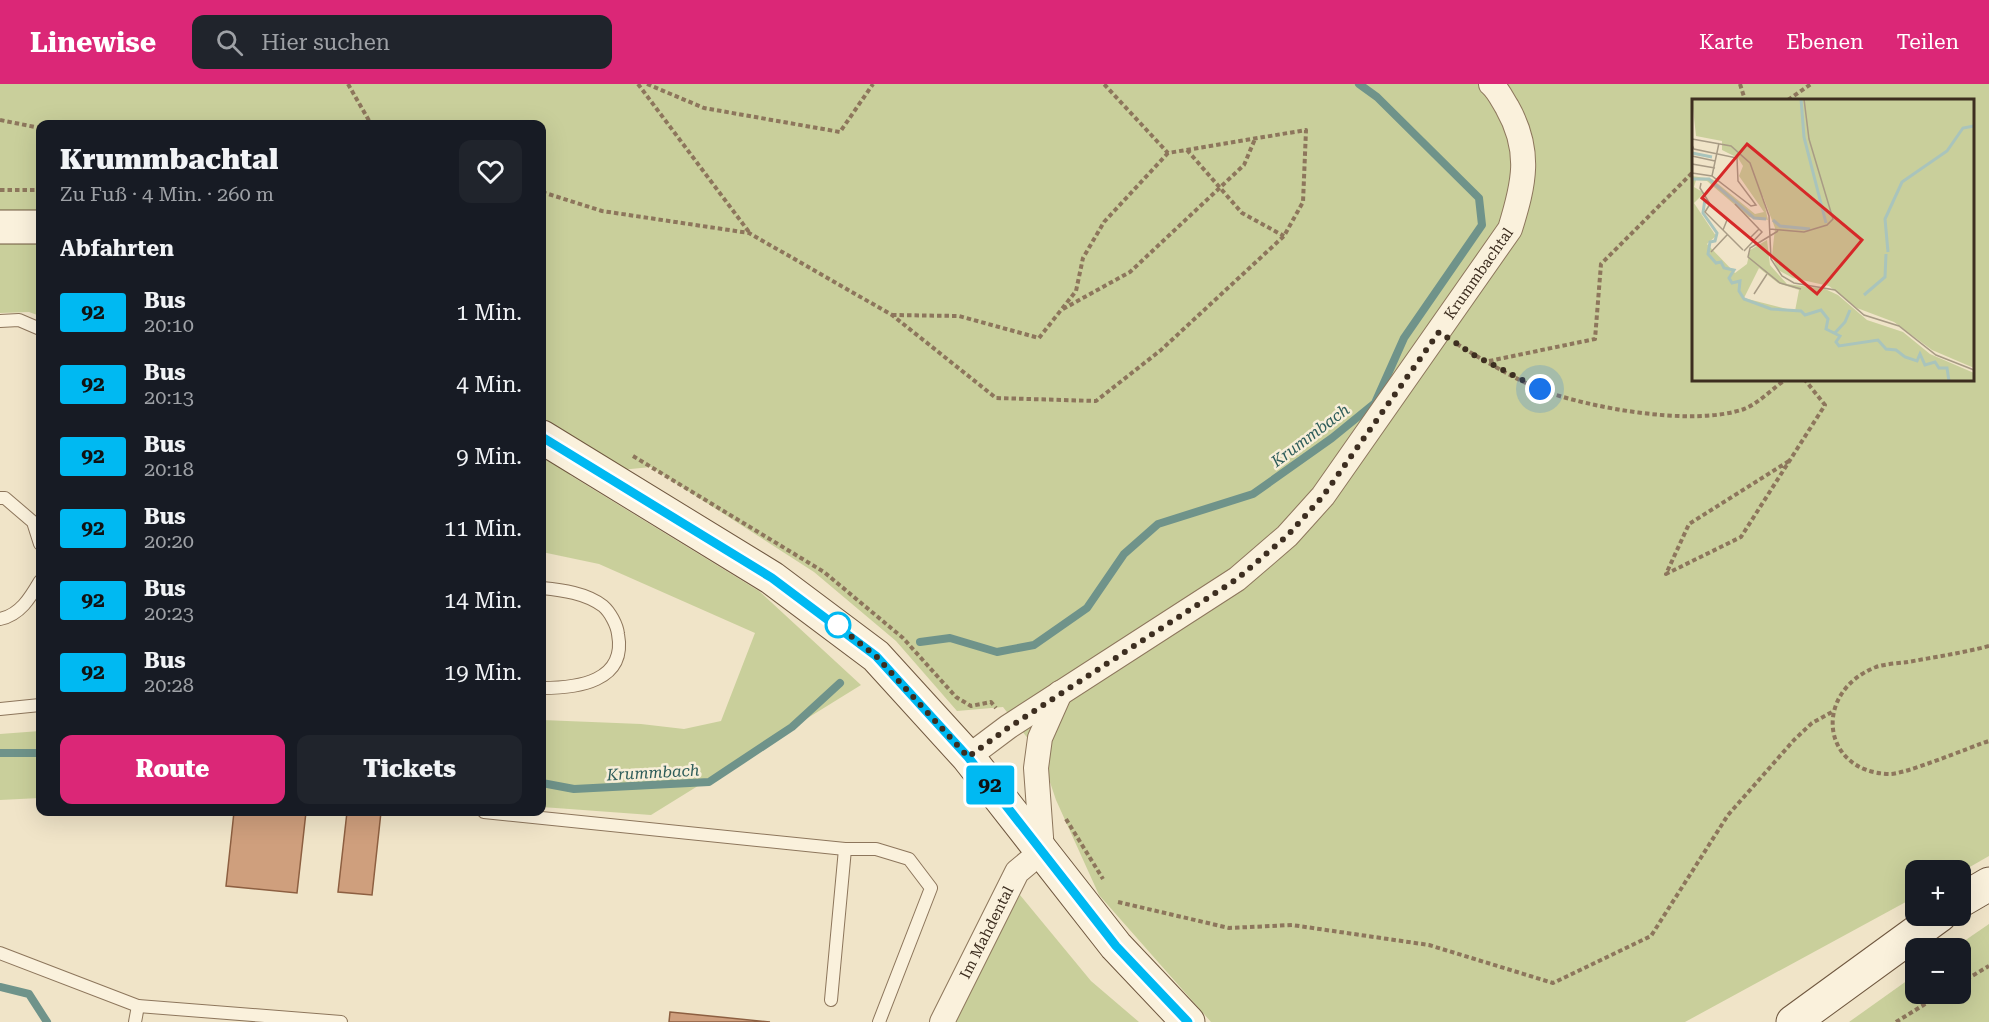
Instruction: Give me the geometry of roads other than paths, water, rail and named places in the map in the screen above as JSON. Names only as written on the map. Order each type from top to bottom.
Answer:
[{"type":"main road","points":[[0,227],[36,227]]},
{"type":"main road","points":[[546,439],[734,552],[813,607],[876,656],[968,757],[1042,851],[1107,911],[1188,1022]]},
{"type":"main road","points":[[1971,895],[1989,884]]},
{"type":"main road","points":[[1793,1022],[1925,926]]},
{"type":"street","name":"Krummbachtal","points":[[968,757],[1060,693],[1237,579],[1287,536],[1323,496],[1510,229],[1522,189],[1524,159],[1516,124],[1491,84]]},
{"type":"street","points":[[1042,851],[1036,768],[1040,738],[1060,693]]},
{"type":"street","name":"Im Mahdental","points":[[942,1022],[1017,872],[1042,851]]},
{"type":"lane","points":[[0,321],[19,320],[36,327]]},
{"type":"lane","points":[[0,498],[5,498],[33,522],[36,531]]},
{"type":"lane","points":[[0,619],[7,618],[27,603],[36,588]]},
{"type":"lane","points":[[546,589],[572,592],[604,607],[617,626],[621,646],[613,666],[602,678],[570,688],[546,688]]},
{"type":"lane","points":[[0,709],[36,705]]},
{"type":"lane","points":[[523,816],[845,849],[876,849],[909,859],[931,888],[879,1022]]},
{"type":"lane","points":[[831,1000],[845,849]]},
{"type":"lane","points":[[0,953],[138,1006],[341,1022]]},
{"type":"lane","points":[[135,1022],[138,1006]]},
{"type":"waterway","name":"Krummbach","points":[[920,642],[950,638],[997,652],[1034,645],[1087,608],[1124,554],[1158,524],[1253,494],[1332,438],[1375,403],[1404,338],[1482,225],[1479,198],[1377,97],[1359,84]]},
{"type":"waterway","name":"Krummbach","points":[[546,784],[574,789],[709,782],[792,727],[840,683]]},
{"type":"waterway","name":"Krummbach","points":[[0,753],[36,753]]},
{"type":"waterway","points":[[0,987],[29,994],[47,1022]]}]
